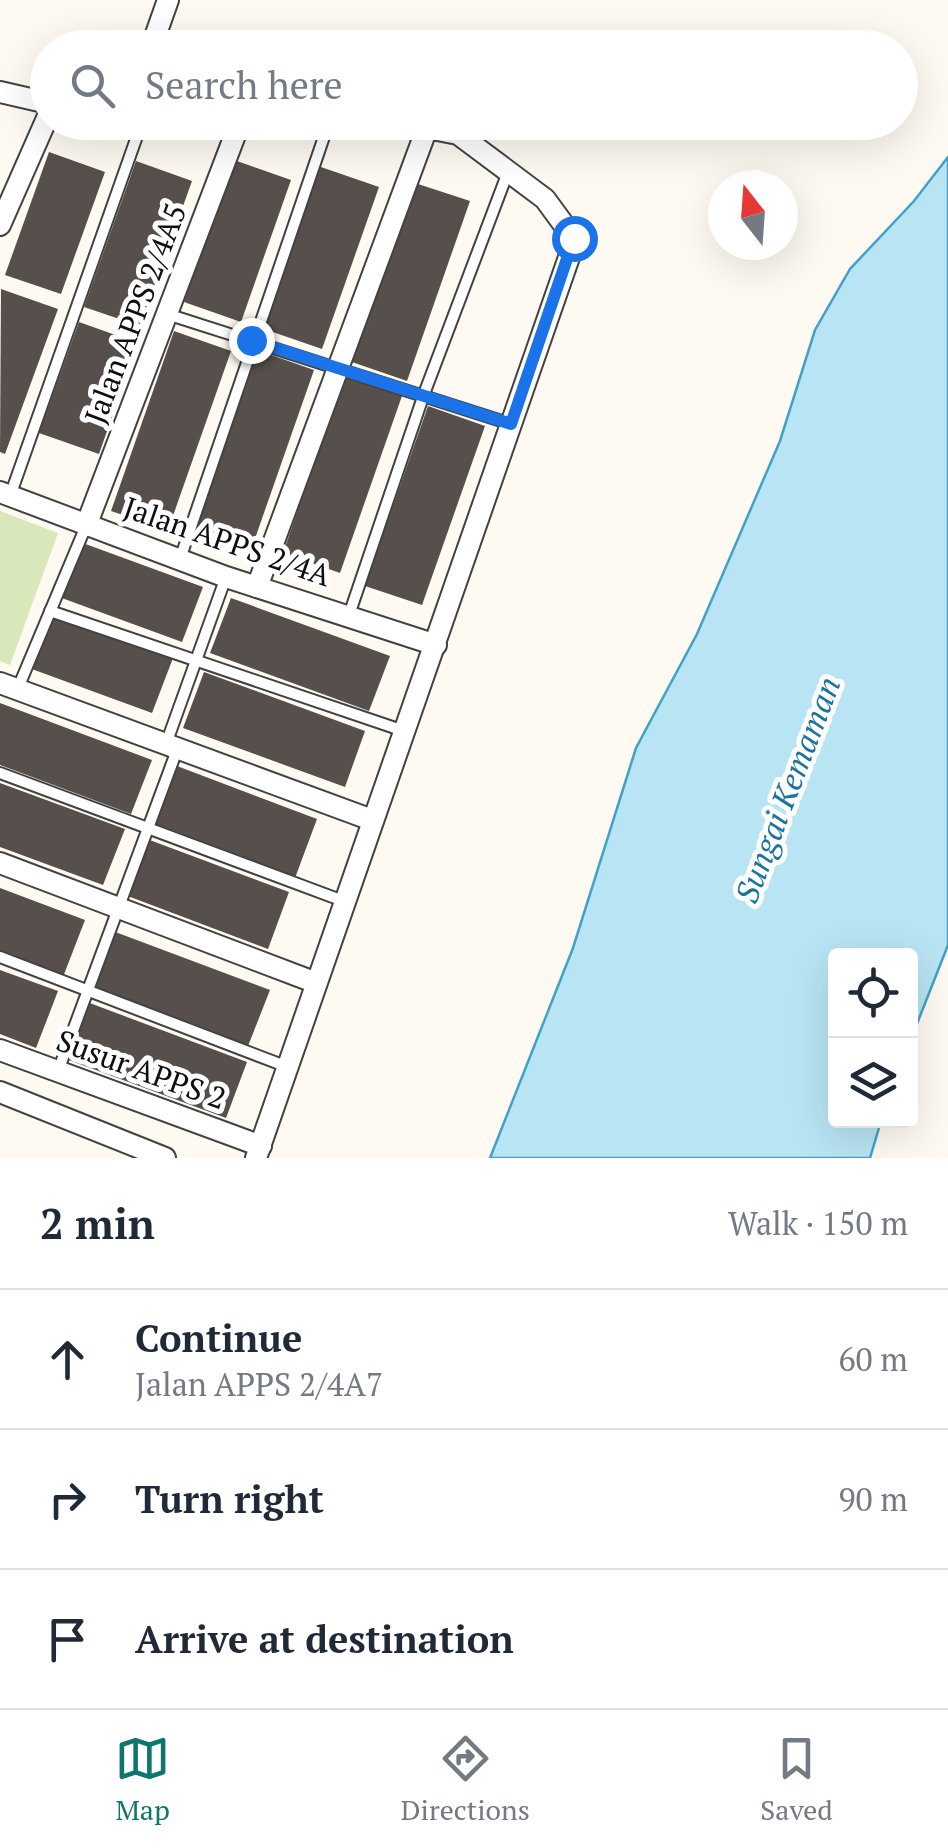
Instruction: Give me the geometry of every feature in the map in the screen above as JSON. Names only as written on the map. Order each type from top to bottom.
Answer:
[{"type":"street","points":[[157,30],[168,0]]},
{"type":"street","points":[[0,92],[30,99]]},
{"type":"street","points":[[0,225],[5,196],[35,140]]},
{"type":"street","name":"Jalan APPS 2/4A5","points":[[86,526],[170,315],[233,140]]},
{"type":"street","points":[[258,587],[336,366],[423,140]]},
{"type":"street","points":[[258,1152],[314,982],[436,645],[574,235],[545,199],[468,140]]},
{"type":"street","name":"Jalan APPS 2/4A","points":[[5,494],[226,577],[436,645]]},
{"type":"street","points":[[9,686],[372,820]]},
{"type":"street","points":[[0,863],[314,982]]},
{"type":"street","name":"Susur APPS 2","points":[[0,1050],[258,1152]]},
{"type":"street","points":[[0,1092],[165,1158]]},
{"type":"lane","points":[[5,494],[135,140]]},
{"type":"lane","points":[[180,559],[251,340],[323,140]]},
{"type":"lane","points":[[349,615],[424,394],[508,172]]},
{"type":"lane","points":[[170,315],[511,424]]},
{"type":"lane","points":[[9,686],[50,611],[86,526]]},
{"type":"lane","points":[[58,1071],[148,829],[195,662],[226,577]]},
{"type":"lane","points":[[50,611],[405,732]]},
{"type":"lane","points":[[0,774],[346,902]]},
{"type":"lane","points":[[0,957],[285,1066]]},
{"type":"green space","points":[[0,511],[58,533],[10,665],[0,661]]},
{"type":"water","name":"Sungai Kemaman","points":[[948,157],[948,945],[918,1021],[918,948],[828,948],[828,1128],[879,1128],[870,1158],[490,1158],[573,948],[636,748],[697,634],[780,441],[815,330],[850,269],[914,201]]},
{"type":"building","points":[[49,152],[105,172],[61,294],[5,275]]},
{"type":"building","points":[[234,160],[291,180],[241,322],[184,302]]},
{"type":"building","points":[[136,161],[192,181],[140,326],[84,307]]},
{"type":"building","points":[[318,166],[379,187],[322,349],[261,328]]},
{"type":"building","points":[[412,182],[470,201],[407,381],[349,361]]},
{"type":"building","points":[[1,289],[58,309],[5,454],[0,452]]},
{"type":"building","points":[[79,322],[138,343],[99,454],[39,433]]},
{"type":"building","points":[[174,331],[231,351],[168,530],[111,511]]},
{"type":"building","points":[[257,350],[314,370],[251,550],[194,530]]},
{"type":"building","points":[[345,374],[403,393],[340,573],[283,553]]},
{"type":"building","points":[[428,406],[485,426],[422,605],[365,586]]},
{"type":"building","points":[[80,542],[203,587],[182,642],[59,597]]},
{"type":"building","points":[[231,598],[390,656],[369,711],[210,653]]},
{"type":"building","points":[[50,612],[173,658],[152,713],[29,668]]},
{"type":"building","points":[[204,672],[365,731],[345,787],[183,728]]},
{"type":"building","points":[[0,703],[152,760],[131,814],[0,765]]},
{"type":"building","points":[[177,766],[317,819],[295,878],[155,825]]},
{"type":"building","points":[[0,783],[125,829],[103,885],[0,847]]},
{"type":"building","points":[[147,839],[289,892],[268,949],[125,895]]},
{"type":"building","points":[[0,888],[85,920],[63,977],[0,953]]},
{"type":"building","points":[[110,930],[270,990],[248,1046],[88,987]]},
{"type":"building","points":[[0,970],[58,991],[36,1048],[0,1034]]},
{"type":"building","points":[[87,1002],[247,1062],[226,1118],[66,1059]]},
{"type":"route","points":[[251,340],[511,424],[574,238]]}]
